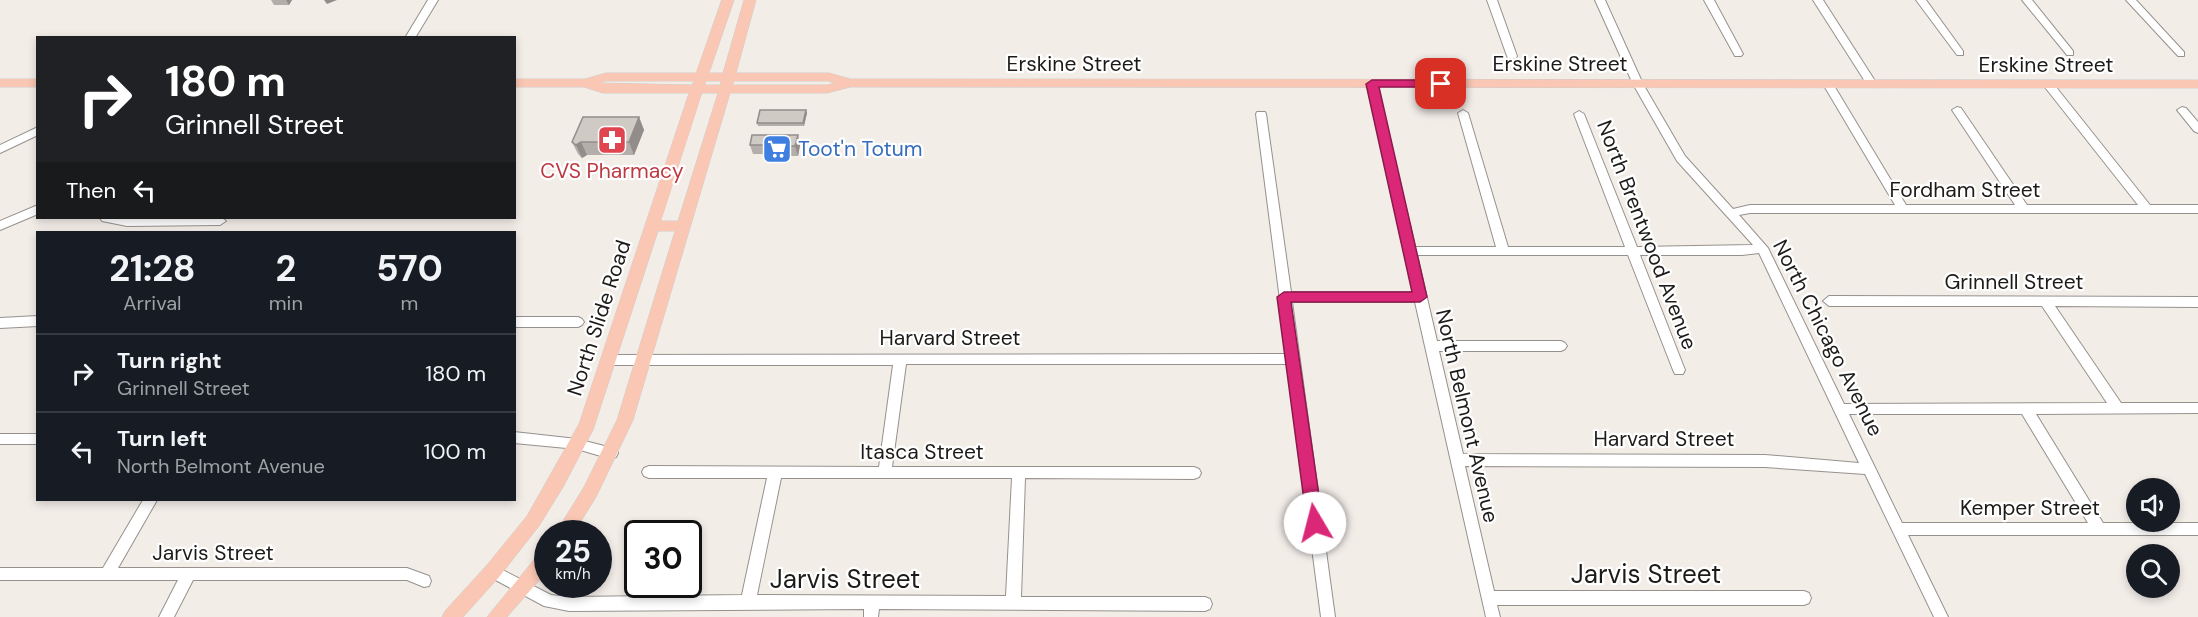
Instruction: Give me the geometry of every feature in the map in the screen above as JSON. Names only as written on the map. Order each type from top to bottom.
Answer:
[{"type":"main road","name":"North Slide Road","points":[[451,617],[493,572],[533,520],[577,444],[594,405],[728,0]]},
{"type":"main road","points":[[573,520],[611,453],[625,420],[750,0]]},
{"type":"main road","points":[[0,83],[36,83]]},
{"type":"main road","name":"Erskine Street","points":[[516,83],[585,83],[603,89],[700,83],[827,89],[850,83],[2198,84]]},
{"type":"main road","points":[[652,226],[684,226]]},
{"type":"main road","points":[[496,617],[534,573]]},
{"type":"street","points":[[412,36],[433,0]]},
{"type":"street","points":[[1492,0],[1512,56]]},
{"type":"street","name":"North Chicago Avenue","points":[[1600,0],[1638,84],[1681,158],[1762,248],[1941,617]]},
{"type":"street","points":[[1709,0],[1738,54]]},
{"type":"street","points":[[1818,0],[1872,84]]},
{"type":"street","points":[[1921,0],[1960,53]]},
{"type":"street","points":[[2027,0],[2070,53]]},
{"type":"street","points":[[2131,0],[2181,54]]},
{"type":"street","name":"North Belmont Avenue","points":[[1372,84],[1492,617]]},
{"type":"street","points":[[1828,84],[1903,209]]},
{"type":"street","points":[[2048,84],[2147,209]]},
{"type":"street","points":[[1957,110],[2024,209]]},
{"type":"street","points":[[2181,110],[2198,129]]},
{"type":"street","points":[[1463,113],[1503,251]]},
{"type":"street","points":[[1261,114],[1328,617]]},
{"type":"street","name":"North Brentwood Avenue","points":[[1579,114],[1679,370]]},
{"type":"street","points":[[0,149],[36,131]]},
{"type":"street","name":"Fordham Street","points":[[1732,213],[1750,209],[2198,209]]},
{"type":"street","points":[[0,226],[36,210]]},
{"type":"street","points":[[111,219],[127,222],[221,219]]},
{"type":"street","points":[[1410,250],[1742,251],[1762,248]]},
{"type":"street","points":[[1284,297],[1420,297]]},
{"type":"street","name":"Grinnell Street","points":[[1829,301],[2198,302]]},
{"type":"street","points":[[2045,301],[2117,408]]},
{"type":"street","points":[[0,323],[36,321]]},
{"type":"street","points":[[516,322],[578,322]]},
{"type":"street","points":[[1431,346],[1561,346]]},
{"type":"street","points":[[885,474],[900,359]]},
{"type":"street","name":"Harvard Street","points":[[609,360],[1292,359]]},
{"type":"street","points":[[1841,409],[2198,408]]},
{"type":"street","points":[[2026,409],[2099,529]]},
{"type":"street","points":[[516,437],[577,444],[611,453]]},
{"type":"street","points":[[0,439],[36,439]]},
{"type":"street","name":"Harvard Street","points":[[1457,460],[1765,461],[1870,469]]},
{"type":"street","name":"Itasca Street","points":[[649,472],[775,474],[1194,472]]},
{"type":"street","points":[[748,602],[775,474]]},
{"type":"street","points":[[1013,604],[1019,474]]},
{"type":"street","points":[[107,573],[149,501]]},
{"type":"street","name":"Kemper Street","points":[[1899,530],[2198,529]]},
{"type":"street","name":"Jarvis Street","points":[[493,572],[549,601],[569,604],[748,602],[871,610],[1013,604],[1205,604]]},
{"type":"street","name":"Jarvis Street","points":[[0,574],[407,574],[424,581]]},
{"type":"street","points":[[166,617],[189,574]]},
{"type":"street","name":"Jarvis Street","points":[[1488,598],[1804,598]]},
{"type":"building","points":[[760,110],[806,110],[803,123],[757,123]]},
{"type":"building","points":[[583,117],[639,117],[629,142],[581,142],[576,145],[572,142]]},
{"type":"building","points":[[752,135],[798,135],[795,146],[766,146],[750,145]]},
{"type":"place","name":"CVS Pharmacy","points":[[612,140]]},
{"type":"place","name":"Toot'n Totum","points":[[777,149]]},
{"type":"route","points":[[1315,523],[1284,297],[1420,297],[1372,84],[1441,84]]}]
